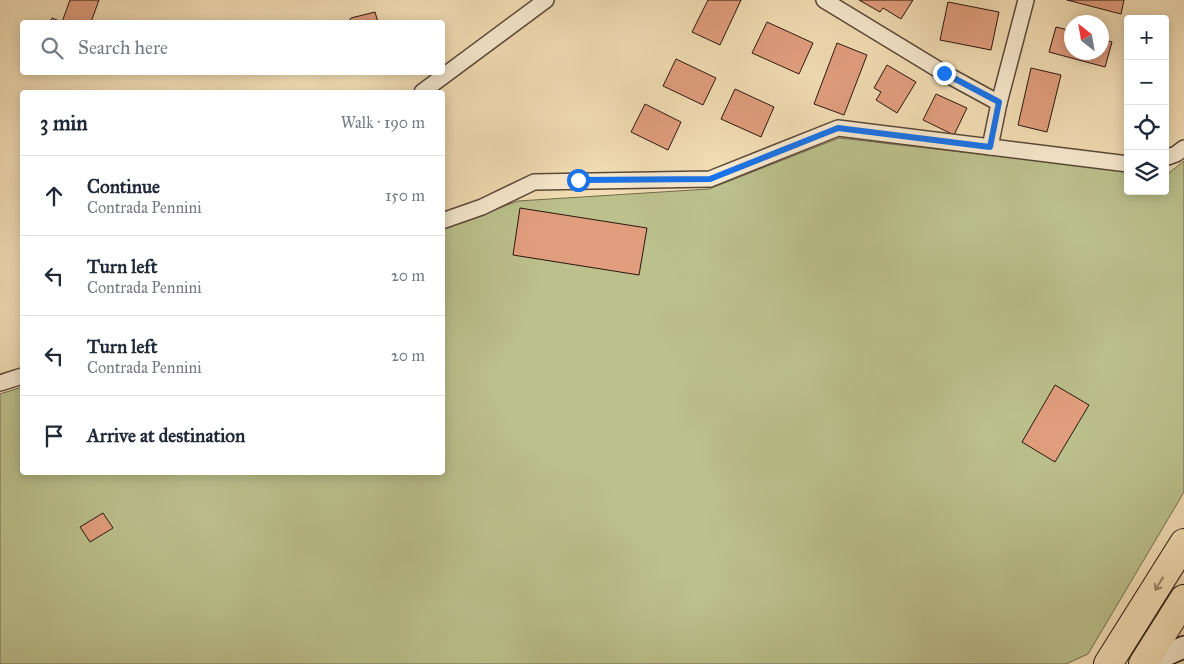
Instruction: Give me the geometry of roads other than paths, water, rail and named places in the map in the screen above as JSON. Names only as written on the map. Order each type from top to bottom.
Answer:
[{"type":"highway","points":[[1114,656],[1184,543]]},
{"type":"highway","points":[[1144,664],[1175,638],[1184,599]]},
{"type":"street","points":[[445,75],[546,0]]},
{"type":"street","points":[[824,0],[944,73],[999,102]]},
{"type":"street","points":[[990,147],[999,102],[1026,0]]},
{"type":"street","points":[[425,90],[445,75]]},
{"type":"street","points":[[445,220],[482,207],[534,182],[710,179],[838,128],[1124,164]]},
{"type":"street","points":[[1169,157],[1184,148]]},
{"type":"street","points":[[0,383],[20,377]]}]
